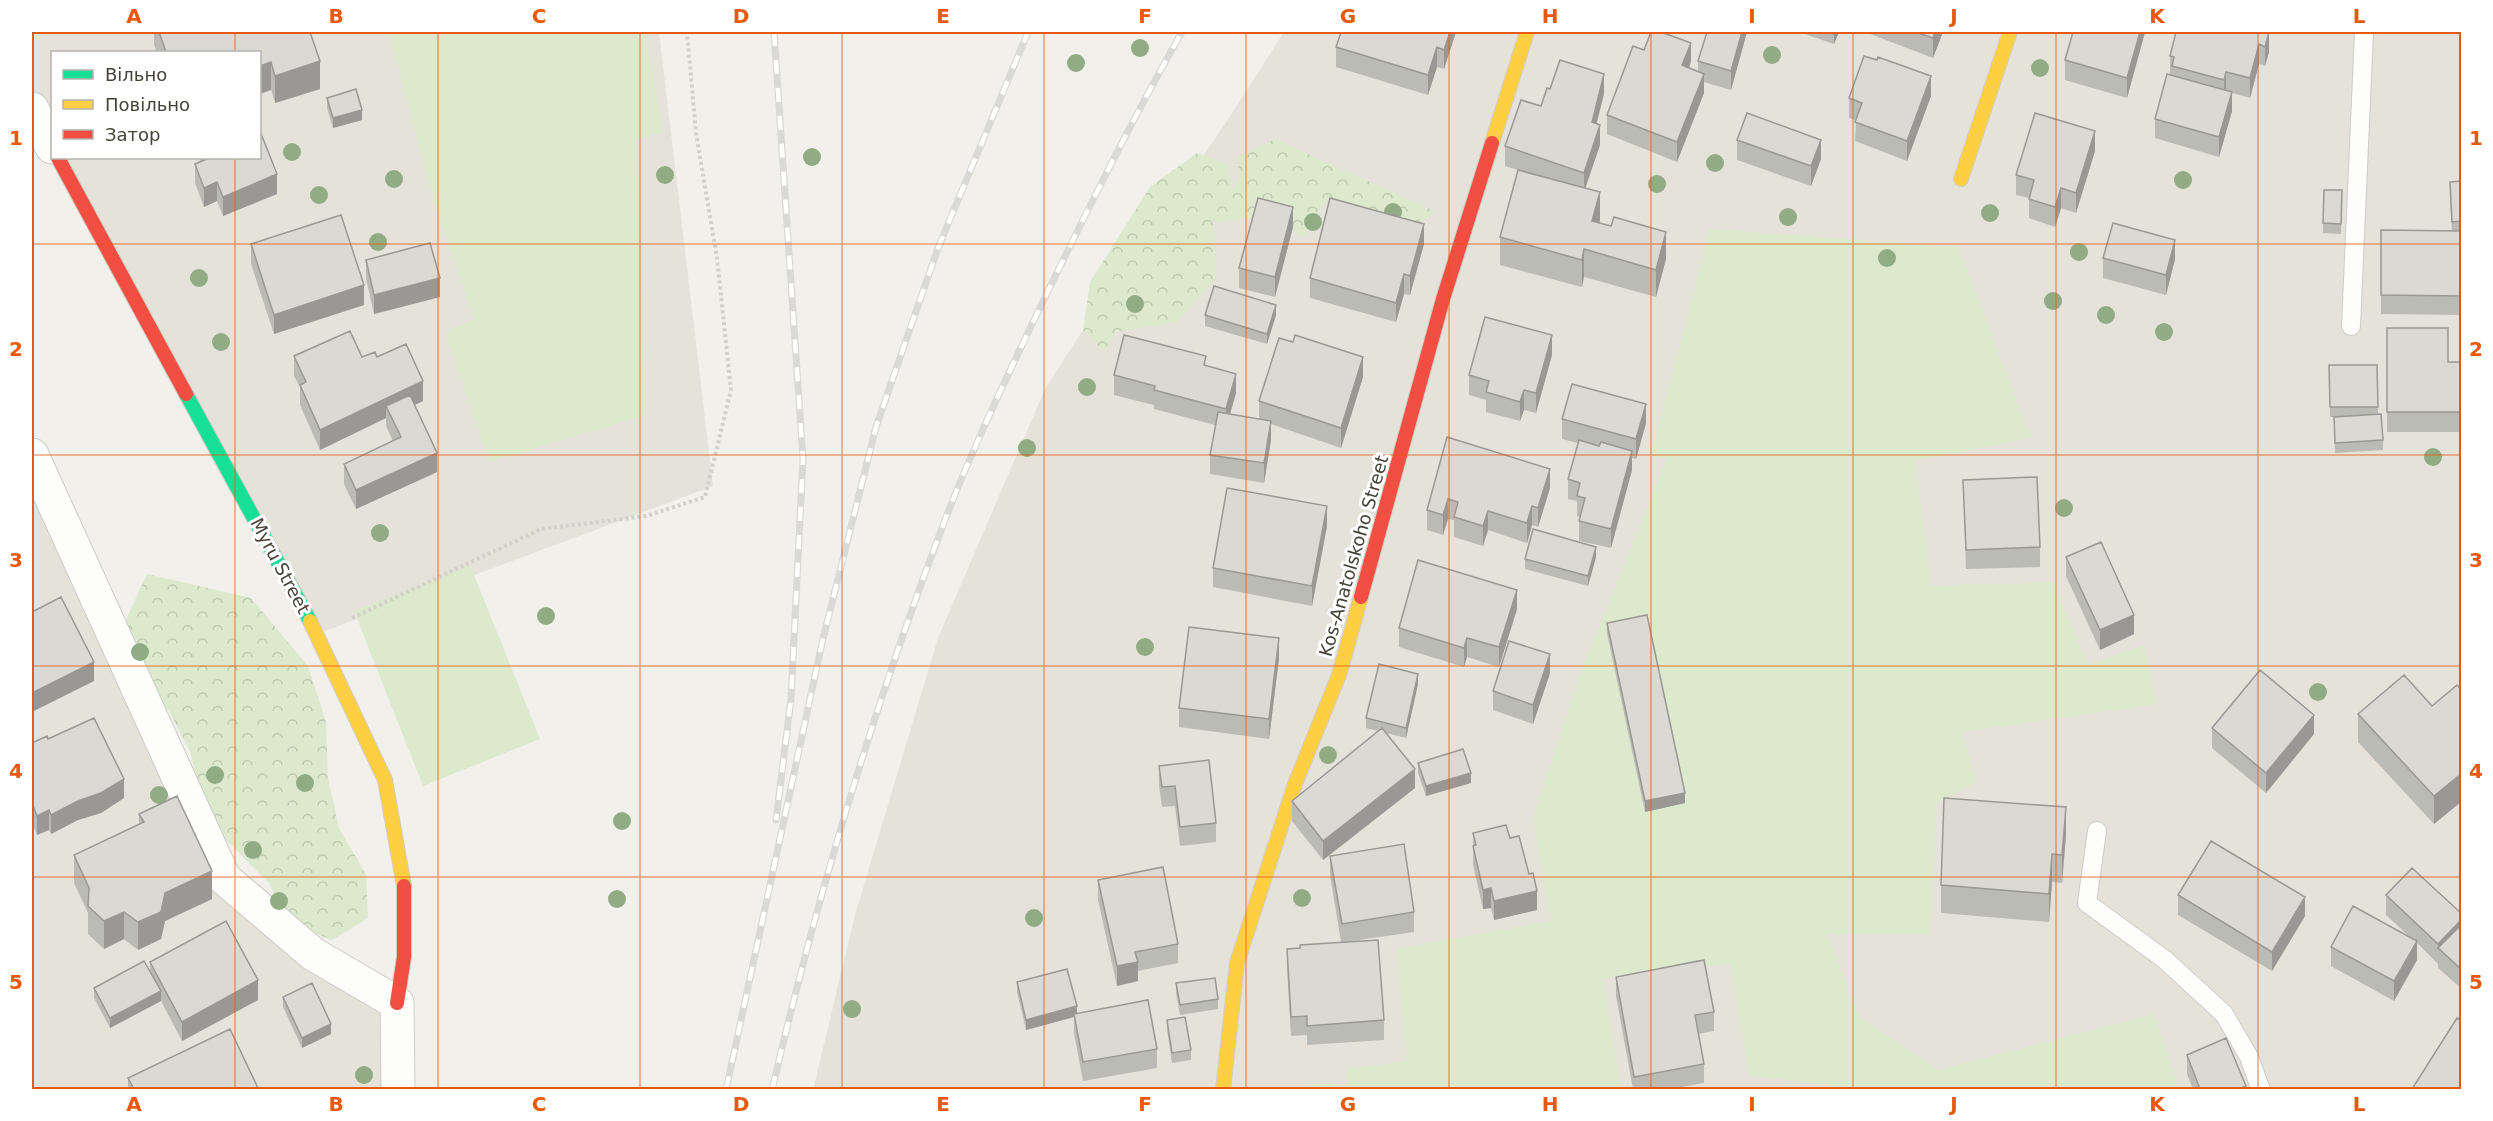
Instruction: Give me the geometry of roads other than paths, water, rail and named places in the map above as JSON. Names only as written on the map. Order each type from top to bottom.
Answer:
[{"type":"street","name":"Kos-Anatolskoho Street","points":[[1223,1089],[1238,963],[1295,784],[1339,675],[1397,474],[1443,299],[1527,32]]},
{"type":"street","points":[[1962,179],[2010,32]]},
{"type":"street","points":[[32,109],[51,145]]},
{"type":"street","name":"Myru Street","points":[[59,159],[317,634],[385,780],[405,888],[404,957],[398,1003],[398,1089]]},
{"type":"street","points":[[32,455],[224,878],[313,954],[398,1003]]},
{"type":"lane","points":[[2351,326],[2364,32]]},
{"type":"lane","points":[[2097,831],[2087,903],[2164,959],[2224,1014],[2249,1057],[2261,1089]]},
{"type":"railway","points":[[774,32],[803,459],[791,699],[776,820]]},
{"type":"railway","points":[[726,1090],[822,643],[876,427],[938,248],[1028,32]]},
{"type":"railway","points":[[772,1090],[808,945],[849,802],[894,660],[945,520],[981,433],[1048,291],[1130,128],[1182,32]]}]
